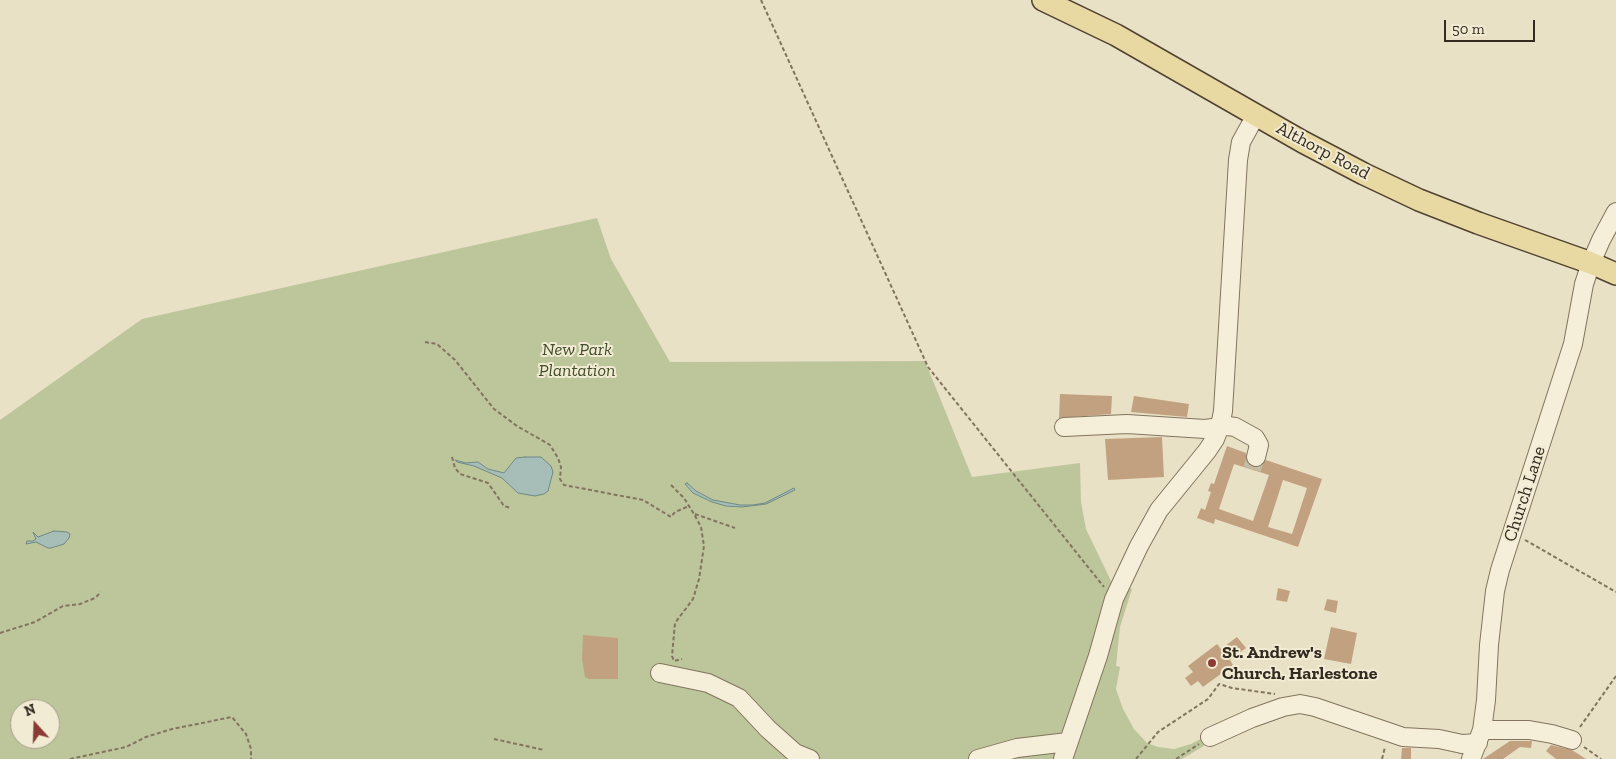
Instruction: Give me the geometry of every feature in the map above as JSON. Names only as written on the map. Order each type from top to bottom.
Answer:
[{"type":"main road","name":"Althorp Road","points":[[1044,0],[1116,34],[1348,166],[1419,200],[1478,224],[1591,263],[1616,274]]},
{"type":"street","points":[[978,759],[1018,748],[1066,751],[1098,656],[1114,599],[1139,546],[1158,510],[1215,439],[1223,411],[1238,160],[1241,142],[1256,115]]},
{"type":"street","name":"Church Lane","points":[[1477,744],[1486,700],[1489,645],[1495,591],[1500,570],[1573,344],[1584,284],[1601,240],[1616,212]]},
{"type":"street","points":[[1064,427],[1127,424],[1206,429],[1220,426],[1235,427],[1255,438],[1258,445],[1256,457]]},
{"type":"street","points":[[660,673],[708,683],[739,698],[796,753],[810,759]]},
{"type":"street","points":[[1210,737],[1252,718],[1283,707],[1300,704],[1315,706],[1403,737],[1477,744],[1529,730],[1572,740]]},
{"type":"path","points":[[761,0],[928,367],[1114,599]]},
{"type":"path","points":[[425,342],[437,344],[455,360],[494,409],[517,426],[550,445],[558,458],[560,479],[564,485],[643,500],[671,517],[675,512],[689,506]]},
{"type":"path","points":[[452,458],[455,468],[460,474],[488,483],[504,506],[511,508]]},
{"type":"path","points":[[671,485],[676,488],[694,514],[701,528],[704,546],[699,579],[692,599],[675,622],[672,656],[674,661],[682,659]]},
{"type":"path","points":[[694,514],[735,528]]},
{"type":"path","points":[[1512,533],[1616,592]]},
{"type":"path","points":[[0,633],[35,622],[63,606],[80,604],[95,598],[101,592]]},
{"type":"path","points":[[1601,759],[1589,749],[1572,740],[1616,676]]},
{"type":"path","points":[[1136,759],[1158,732],[1208,699],[1218,684],[1232,688],[1279,694],[1300,704]]},
{"type":"path","points":[[70,759],[126,747],[146,737],[172,728],[232,717],[246,734],[251,749],[251,759]]},
{"type":"path","points":[[1176,759],[1210,737]]},
{"type":"path","points":[[494,739],[544,750]]},
{"type":"green space","name":"New Park Plantation","points":[[597,218],[611,259],[670,362],[925,361],[972,477],[1080,463],[1081,502],[1086,529],[1111,581],[1132,589],[1120,627],[1116,666],[1120,667],[1116,689],[1123,709],[1134,729],[1147,743],[1158,747],[1174,749],[1191,744],[1208,735],[1212,741],[1182,759],[0,759],[0,420],[142,319]]},
{"type":"water","points":[[541,457],[551,466],[553,472],[548,491],[544,494],[535,496],[518,493],[502,478],[455,460],[466,463],[478,462],[488,469],[504,473],[516,458]]},
{"type":"water","points":[[687,483],[696,491],[713,500],[740,505],[765,503],[794,488],[795,490],[766,504],[742,507],[726,506],[693,493],[685,484]]},
{"type":"water","points":[[54,531],[67,532],[70,534],[69,538],[64,544],[51,548],[36,542],[26,544],[27,541],[36,539],[33,532],[38,537]]},
{"type":"building","points":[[1060,394],[1112,396],[1111,414],[1059,418]]},
{"type":"building","points":[[1134,396],[1189,404],[1187,417],[1131,412]]},
{"type":"building","points":[[1162,437],[1164,477],[1108,480],[1105,439]]},
{"type":"building","points":[[1227,446],[1246,453],[1246,460],[1253,467],[1259,467],[1266,460],[1322,479],[1298,547],[1215,519],[1214,524],[1197,518],[1201,508],[1205,510],[1211,492],[1208,491],[1211,483],[1214,484]],"holes":[[[1234,464],[1269,475],[1253,521],[1219,509]],[[1283,480],[1307,488],[1292,534],[1268,527]]]},
{"type":"building","points":[[1278,588],[1290,591],[1287,602],[1276,600]]},
{"type":"building","points":[[1327,599],[1338,601],[1336,613],[1324,610]]},
{"type":"building","points":[[1331,627],[1357,633],[1351,664],[1324,659]]},
{"type":"building","points":[[583,635],[618,638],[618,679],[589,679],[585,677],[582,659]]},
{"type":"building","name":"St. Andrew's Church, Harlestone","points":[[1237,637],[1246,648],[1230,660],[1233,665],[1203,687],[1198,681],[1191,686],[1185,678],[1193,672],[1188,666],[1217,644],[1221,649]]},
{"type":"building","points":[[1510,741],[1532,741],[1531,748],[1520,747],[1503,759],[1483,759]]},
{"type":"building","points":[[1551,745],[1572,750],[1586,759],[1556,759],[1546,751]]},
{"type":"building","points":[[1402,748],[1411,748],[1411,759],[1401,759]]},
{"type":"tunnel","points":[[1252,469],[1256,457]]},
{"type":"place","name":"St. Andrew's Church, Harlestone","points":[[1212,663]]}]
